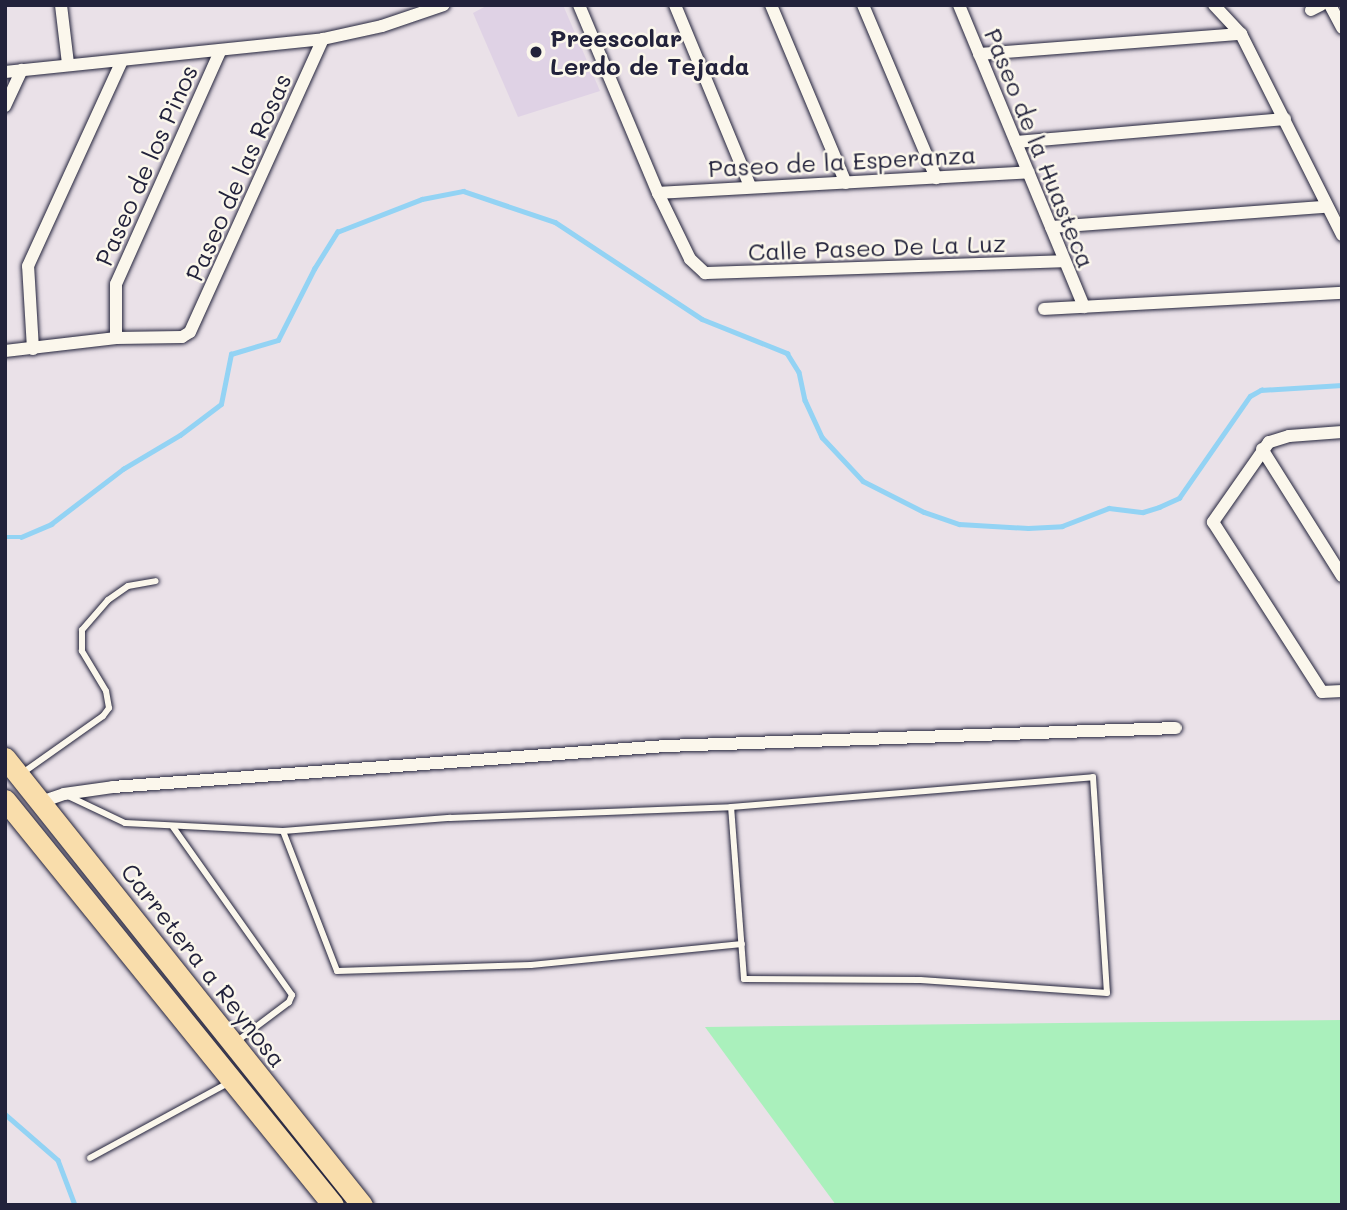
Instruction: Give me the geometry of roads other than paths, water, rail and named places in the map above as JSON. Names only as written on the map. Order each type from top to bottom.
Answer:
[{"type":"main road","name":"Carretera a Reynosa","points":[[5,758],[362,1205]]},
{"type":"main road","name":"Carretera a Reynosa","points":[[5,800],[115,931],[333,1205]]},
{"type":"main road","points":[[115,931],[130,938],[210,1035],[232,1044]]},
{"type":"street","points":[[61,5],[68,64]]},
{"type":"street","points":[[5,72],[323,39],[382,26],[424,9],[444,5]]},
{"type":"street","points":[[579,5],[658,193]]},
{"type":"street","points":[[675,5],[750,186]]},
{"type":"street","points":[[771,5],[846,183]]},
{"type":"street","points":[[863,5],[936,178]]},
{"type":"street","name":"Paseo de la Huasteca","points":[[959,5],[1084,307]]},
{"type":"street","points":[[1214,5],[1241,34],[1342,235]]},
{"type":"street","points":[[1330,5],[1342,28]]},
{"type":"street","points":[[979,54],[1241,34]]},
{"type":"street","name":"Paseo de las Rosas","points":[[116,338],[182,337],[190,331],[323,39]]},
{"type":"street","name":"Paseo de los Pinos","points":[[116,338],[116,284],[220,51]]},
{"type":"street","points":[[33,349],[28,266],[122,61]]},
{"type":"street","points":[[5,106],[22,70]]},
{"type":"street","points":[[1016,142],[1285,119]]},
{"type":"street","name":"Paseo de la Esperanza","points":[[658,193],[1028,172]]},
{"type":"street","name":"Calle Paseo De La Luz","points":[[658,193],[694,264],[712,275],[1064,261]]},
{"type":"street","points":[[1051,227],[1326,207]]},
{"type":"street","points":[[1044,309],[1342,293]]},
{"type":"street","points":[[5,351],[116,338]]},
{"type":"street","points":[[1342,432],[1289,436],[1269,442],[1213,522],[1322,692],[1342,691]]},
{"type":"street","points":[[1262,449],[1342,576]]},
{"type":"street","points":[[41,802],[64,794],[113,788],[666,747],[1176,727]]},
{"type":"lane","points":[[19,775],[103,716],[108,708],[106,691],[82,651],[82,630],[108,600],[128,586],[156,581]]},
{"type":"lane","points":[[64,794],[118,821],[173,827],[283,831],[450,818],[731,807],[1093,777],[1107,993],[920,979],[744,979],[731,807]]},
{"type":"lane","points":[[173,827],[292,995],[289,1002],[232,1044]]},
{"type":"lane","points":[[283,831],[337,971],[531,965],[742,944]]},
{"type":"lane","points":[[90,1158],[203,1099],[232,1080]]},
{"type":"waterway","points":[[5,537],[21,537],[51,524],[123,469],[180,435],[221,404],[231,354],[278,340],[314,269],[337,232],[422,199],[463,191],[555,222],[702,319],[787,353],[799,372],[805,400],[822,437],[863,481],[924,512],[959,524],[1028,528],[1062,526],[1109,508],[1143,512],[1159,507],[1179,498],[1250,396],[1261,390],[1342,385]]},
{"type":"waterway","points":[[5,1114],[58,1160],[75,1205]]},
{"type":"place","name":"Preescolar Lerdo de Tejada","points":[[536,52]]}]
